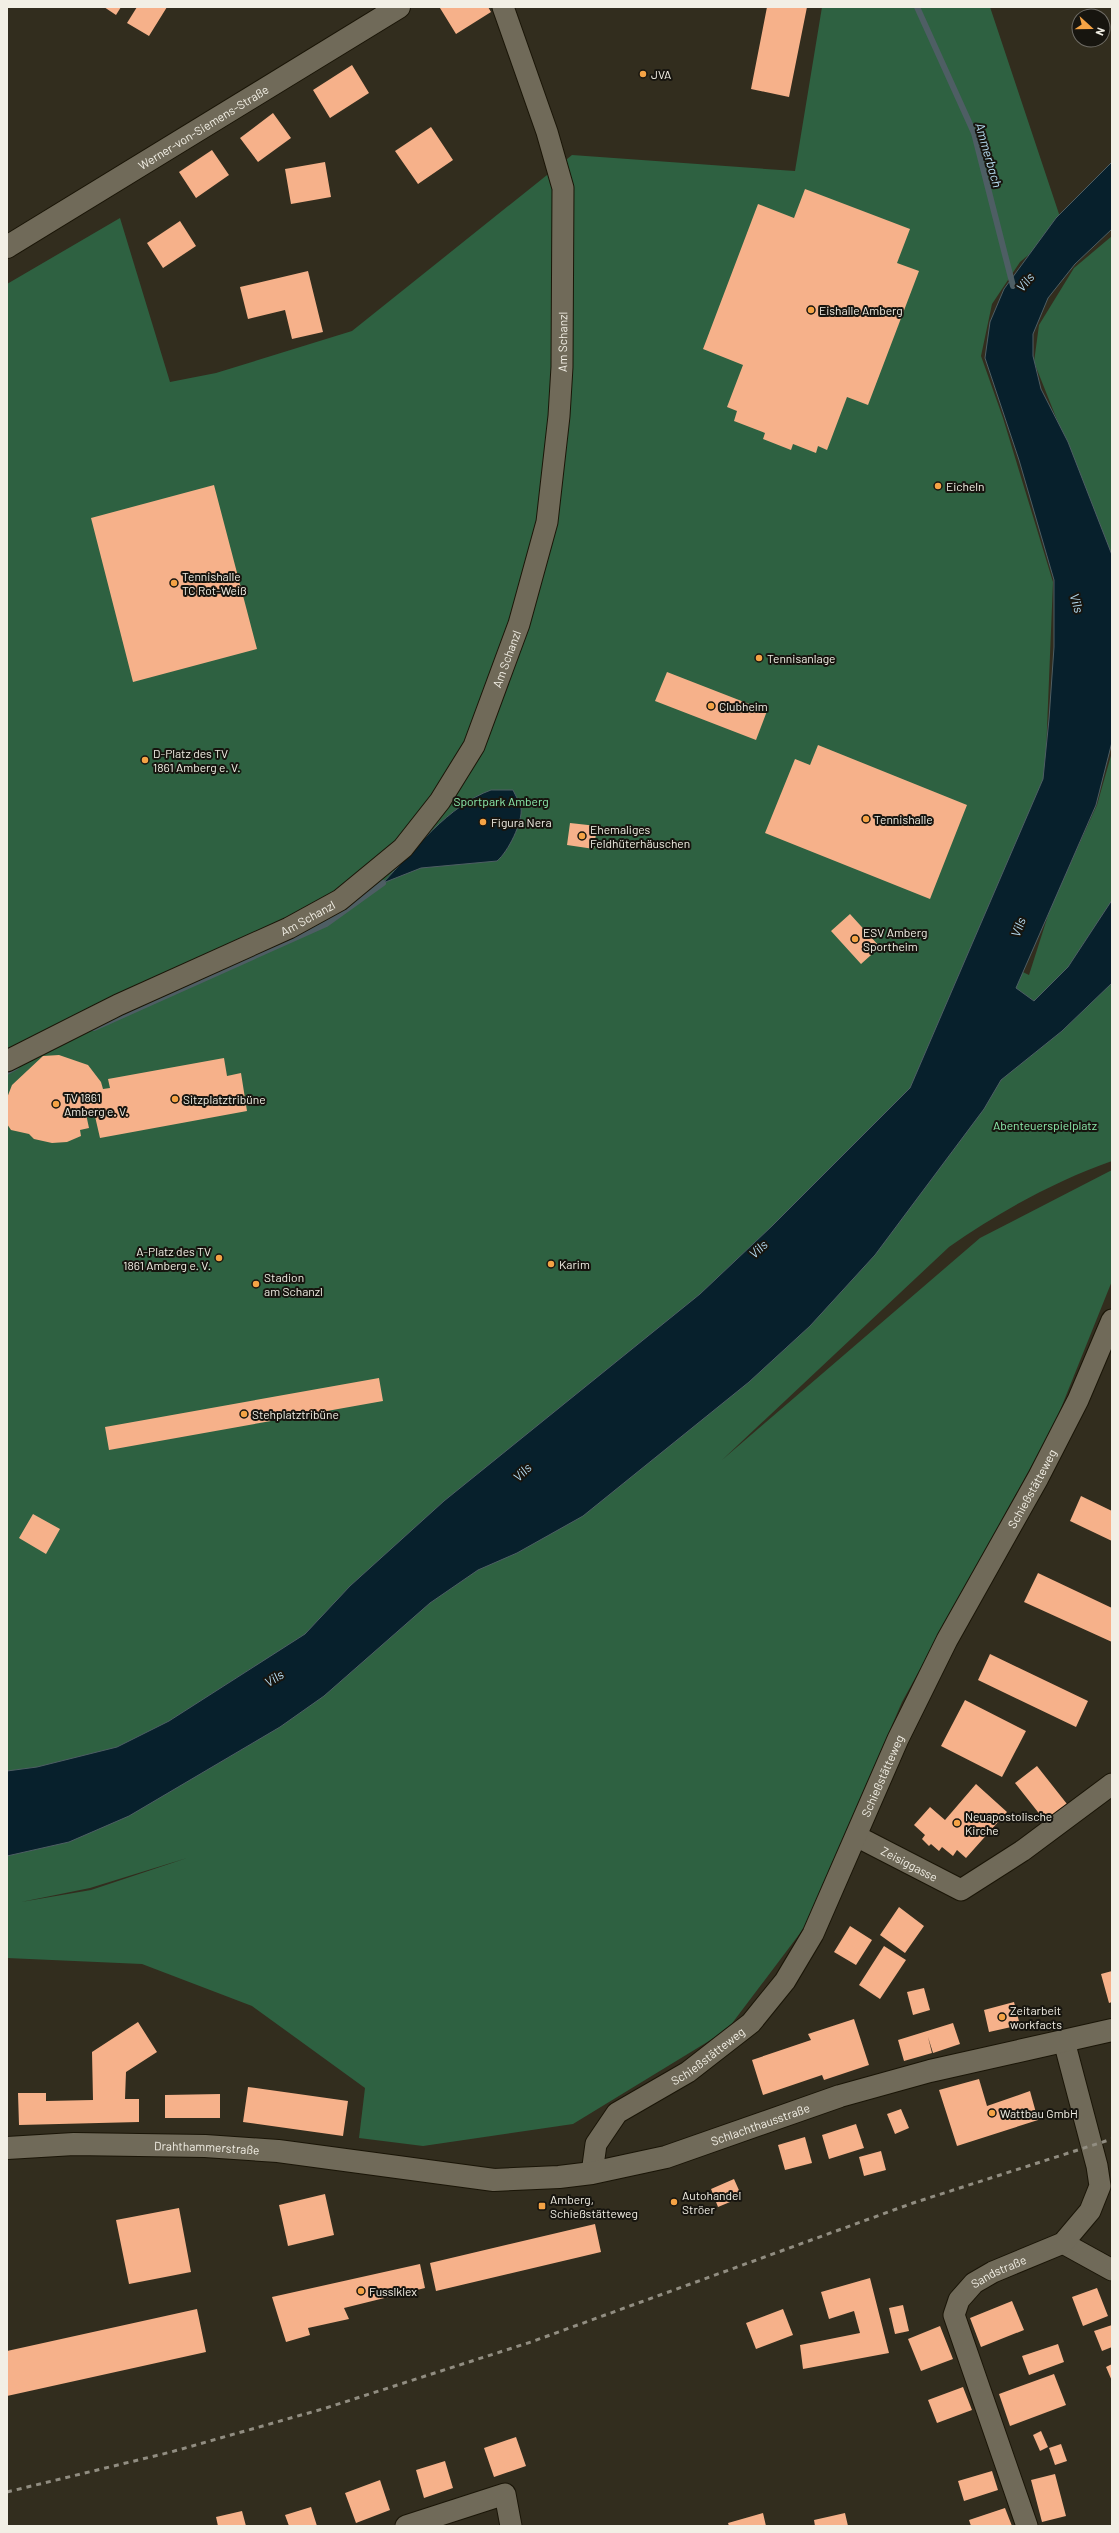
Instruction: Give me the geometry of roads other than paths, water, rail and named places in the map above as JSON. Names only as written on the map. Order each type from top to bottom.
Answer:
[{"type":"main road","name":"Werner-von-Siemens-Straße","points":[[7,247],[399,7]]},
{"type":"main road","name":"Schlachthausstraße","points":[[405,2169],[494,2180],[592,2173],[666,2157],[840,2096],[930,2071],[1112,2030]]},
{"type":"main road","name":"Drahthammerstraße","points":[[7,2148],[74,2144],[205,2146],[278,2151],[405,2169]]},
{"type":"street","name":"Am Schanzl","points":[[7,1060],[118,1005],[289,928],[340,900],[402,848],[440,801],[474,746],[519,624],[546,522],[559,416],[562,367],[562,188],[547,132],[502,7]]},
{"type":"street","name":"Schießstätteweg","points":[[592,2173],[596,2144],[616,2113],[688,2072],[751,2023],[785,1982],[813,1934],[858,1836],[901,1733],[947,1640],[1038,1478],[1078,1400],[1112,1320]]},
{"type":"street","name":"Zeisiggasse","points":[[858,1836],[961,1890],[1022,1851],[1112,1784]]},
{"type":"street","name":"Sandstraße","points":[[1027,2526],[954,2315],[959,2300],[974,2283],[993,2272],[1063,2243],[1090,2211],[1106,2185],[1064,2041]]},
{"type":"street","points":[[1063,2243],[1112,2270]]},
{"type":"street","points":[[406,2526],[505,2494],[511,2526]]},
{"type":"water","name":"Vils","points":[[1112,162],[1112,229],[1075,264],[1048,298],[1033,334],[1033,356],[1041,389],[1068,442],[1112,555],[1112,742],[1096,805],[1016,988],[1034,1001],[1068,967],[1112,900],[1112,983],[1062,1031],[1001,1080],[984,1109],[875,1255],[810,1326],[749,1382],[583,1516],[517,1553],[478,1570],[430,1603],[324,1696],[280,1727],[129,1816],[69,1842],[7,1856],[7,1771],[37,1767],[117,1747],[169,1721],[305,1634],[350,1586],[444,1501],[700,1294],[772,1226],[910,1088],[1043,779],[1054,647],[1054,580],[1019,460],[985,358],[990,322],[1004,289],[1056,218]]},
{"type":"water","points":[[491,790],[513,790],[521,808],[520,821],[514,836],[506,851],[497,861],[421,868],[383,883],[432,830],[461,806]]},
{"type":"waterway","name":"Ammerbach","points":[[917,7],[974,133],[1013,286]]},
{"type":"waterway","points":[[94,1028],[326,924],[383,883]]},
{"type":"waterway","points":[[7,1072],[16,1067]]},
{"type":"railway","points":[[7,2492],[171,2452],[326,2408],[531,2342],[913,2203],[1112,2139]]},
{"type":"place","name":"JVA","points":[[643,74]]},
{"type":"place","name":"Eishalle Amberg","points":[[811,310]]},
{"type":"place","name":"Eicheln","points":[[938,486]]},
{"type":"place","name":"Tennishalle TC Rot-Weiß","points":[[174,583]]},
{"type":"place","name":"Tennisanlage","points":[[759,658]]},
{"type":"place","name":"Clubheim","points":[[711,706]]},
{"type":"place","name":"D-Platz des TV 1861 Amberg e. V.","points":[[145,760]]},
{"type":"place","name":"Tennishalle","points":[[866,819]]},
{"type":"place","name":"Figura Nera","points":[[483,822]]},
{"type":"place","name":"Ehemaliges Feldhüterhäuschen","points":[[582,836]]},
{"type":"place","name":"ESV Amberg Sportheim","points":[[855,939]]},
{"type":"place","name":"Sitzplatztribüne","points":[[175,1099]]},
{"type":"place","name":"TV 1861 Amberg e. V.","points":[[56,1104]]},
{"type":"place","name":"A-Platz des TV 1861 Amberg e. V.","points":[[219,1258]]},
{"type":"place","name":"Karim","points":[[551,1264]]},
{"type":"place","name":"Stadion am Schanzl","points":[[256,1284]]},
{"type":"place","name":"Stehplatztribüne","points":[[244,1414]]},
{"type":"place","name":"Neuapostolische Kirche","points":[[957,1823]]},
{"type":"place","name":"Zeitarbeit workfacts","points":[[1002,2017]]},
{"type":"place","name":"Wattbau GmbH","points":[[992,2113]]},
{"type":"place","name":"Autohandel Ströer","points":[[674,2202]]},
{"type":"place","name":"Amberg, Schießstätteweg","points":[[542,2206]]},
{"type":"place","name":"Fusslklex","points":[[361,2291]]},
{"type":"park label","name":"Sportpark Amberg","points":[[501,801]]},
{"type":"park label","name":"Abenteuerspielplatz","points":[[1045,1125]]}]
